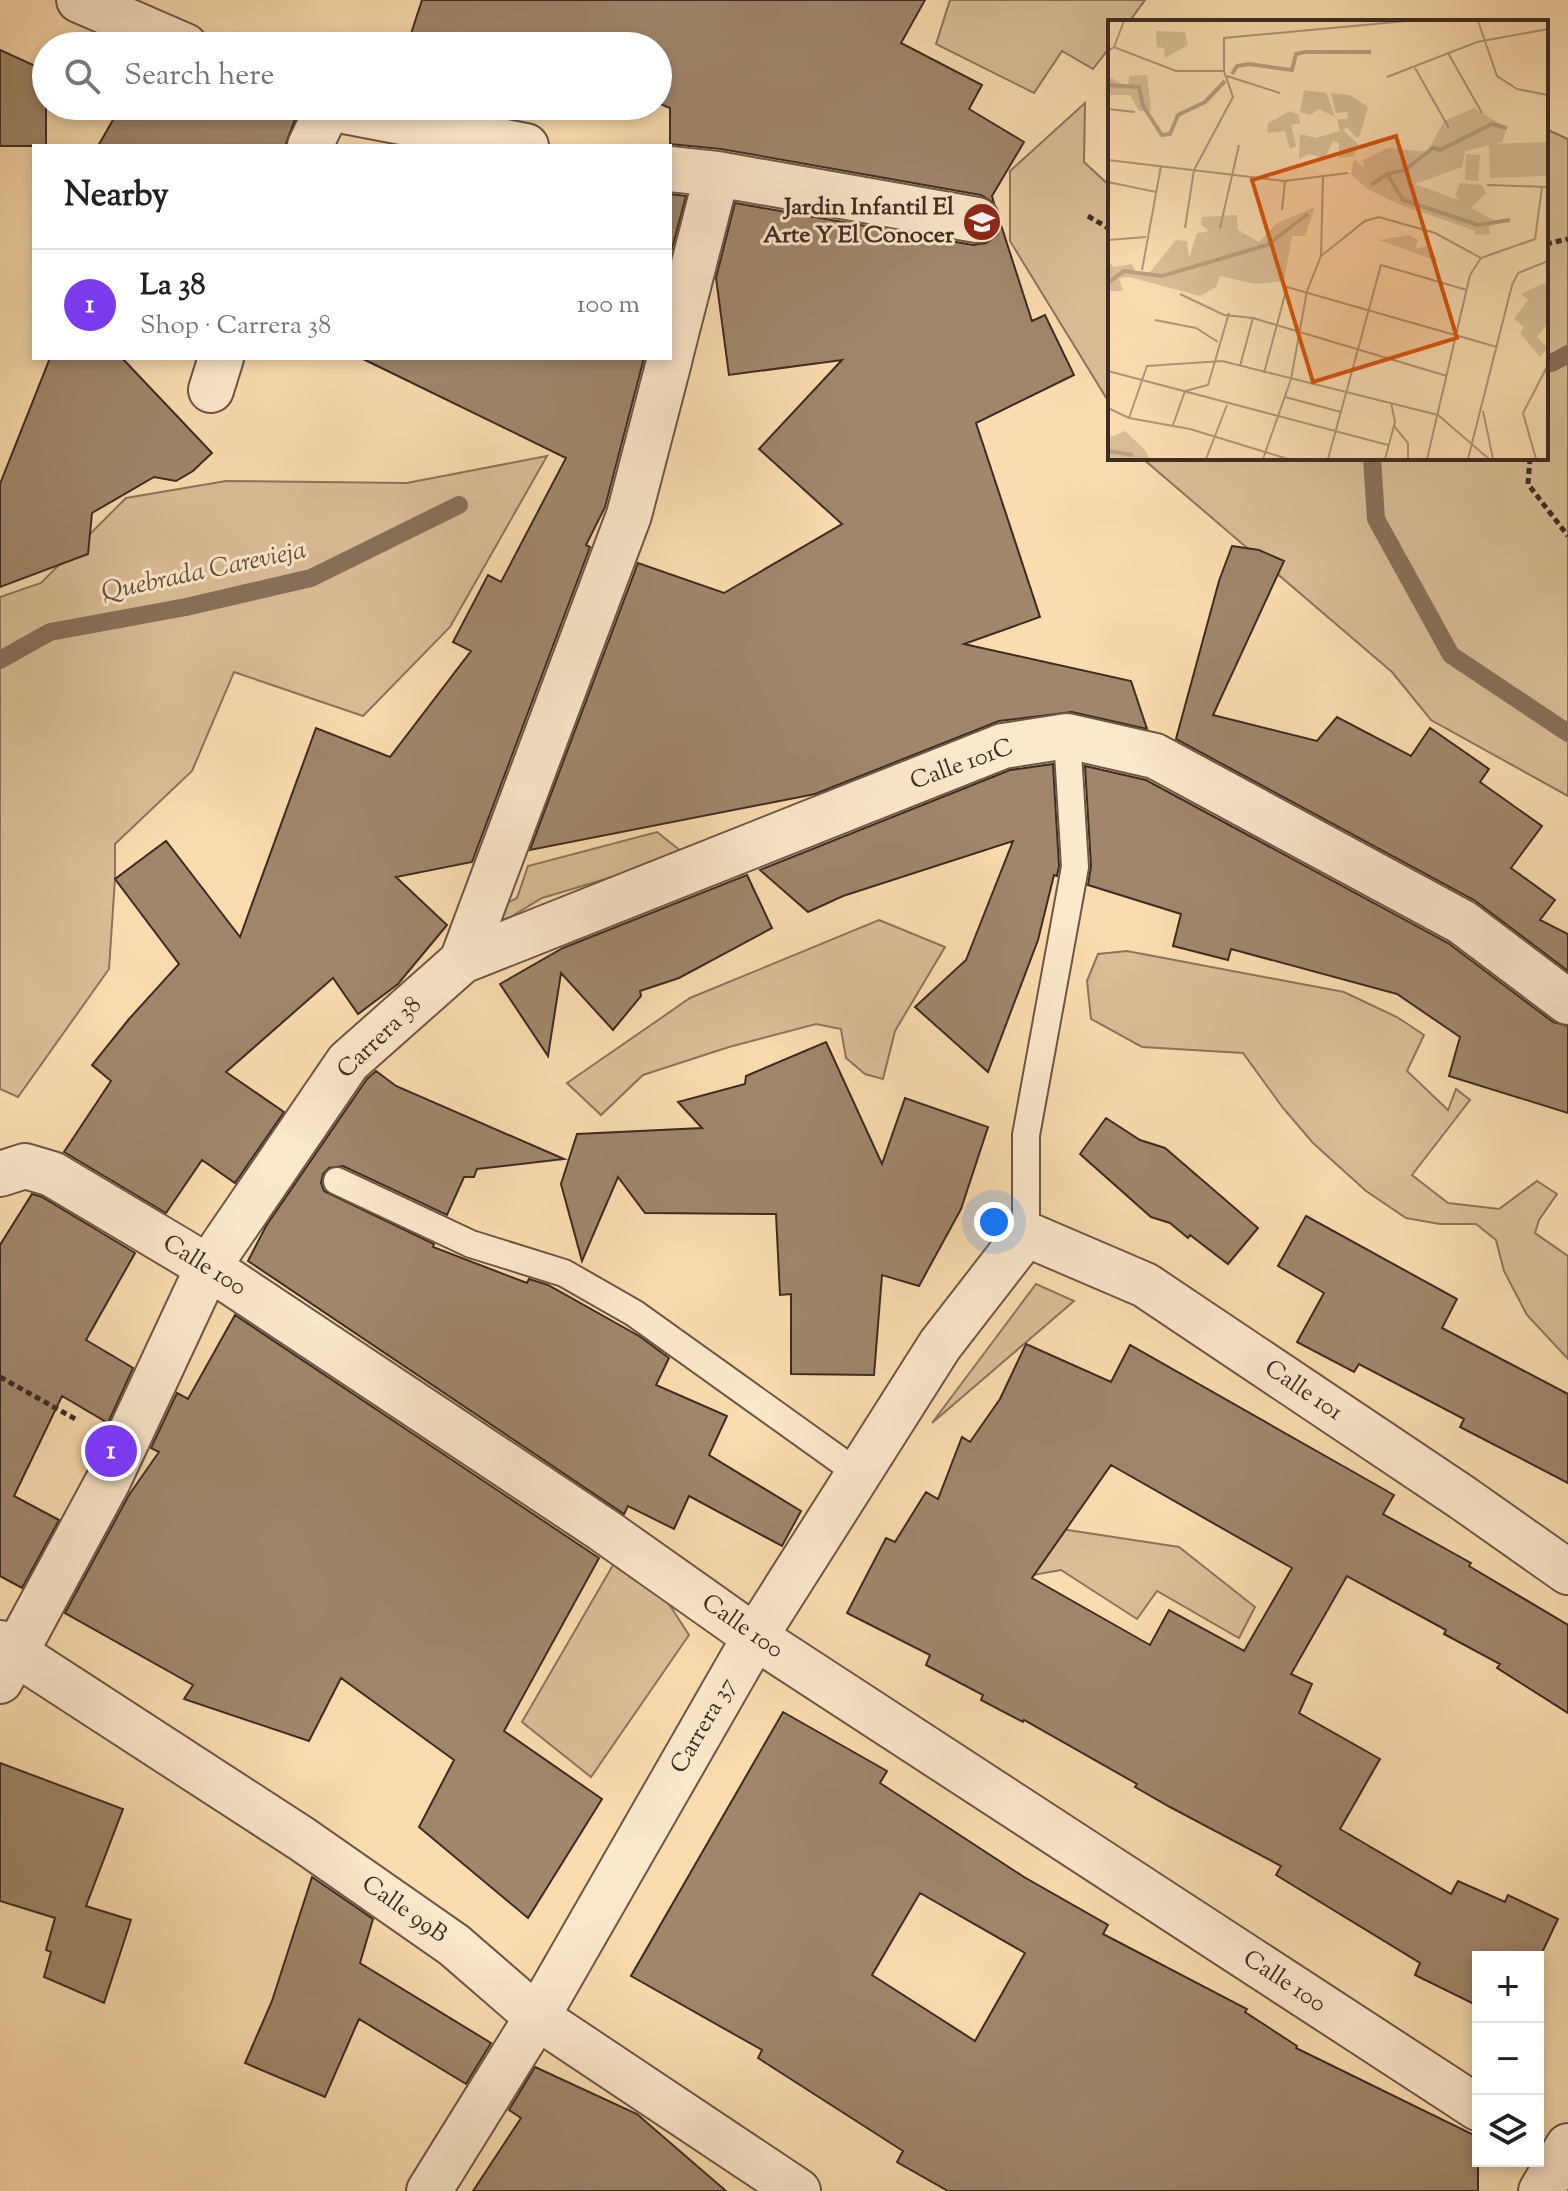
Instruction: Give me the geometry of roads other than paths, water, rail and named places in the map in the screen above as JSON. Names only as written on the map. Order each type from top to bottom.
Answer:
[{"type":"street","points":[[79,0],[153,32]]},
{"type":"street","points":[[320,120],[510,144]]},
{"type":"street","points":[[672,169],[717,174],[977,220]]},
{"type":"street","name":"Carrera 38","points":[[672,350],[717,174]]},
{"type":"street","name":"Carrera 38","points":[[5,1659],[108,1481],[208,1267],[348,1062],[462,961],[629,515],[669,360]]},
{"type":"street","name":"Calle 101C","points":[[462,961],[1003,746],[1067,736],[1155,756],[1462,922],[1568,1002]]},
{"type":"street","name":"Calle 100","points":[[0,1174],[25,1166],[52,1174],[208,1267],[602,1529],[755,1637],[1472,2104]]},
{"type":"street","name":"Carrera 37","points":[[429,2191],[537,2017],[755,1637],[940,1345],[1026,1234]]},
{"type":"street","name":"Calle 101","points":[[1026,1234],[1145,1285],[1568,1572]]},
{"type":"street","name":"Calle 99B","points":[[5,1659],[302,1839],[442,1936],[537,2017],[798,2191]]},
{"type":"lane","points":[[1026,1234],[1026,1135],[1075,867],[1067,736]]},
{"type":"lane","points":[[337,1181],[471,1244],[564,1273],[634,1313],[859,1474]]},
{"type":"waterway","points":[[1548,362],[1568,354]]},
{"type":"waterway","name":"Quebrada Carevieja","points":[[1372,460],[1376,519],[1451,655],[1568,733]]},
{"type":"waterway","name":"Quebrada Carevieja","points":[[0,660],[50,632],[186,607],[311,578],[459,505]]},
{"type":"place","name":"Jardin Infantil El Arte Y El Conocer","points":[[982,222]]},
{"type":"place","name":"La 38","points":[[111,1451]]}]
